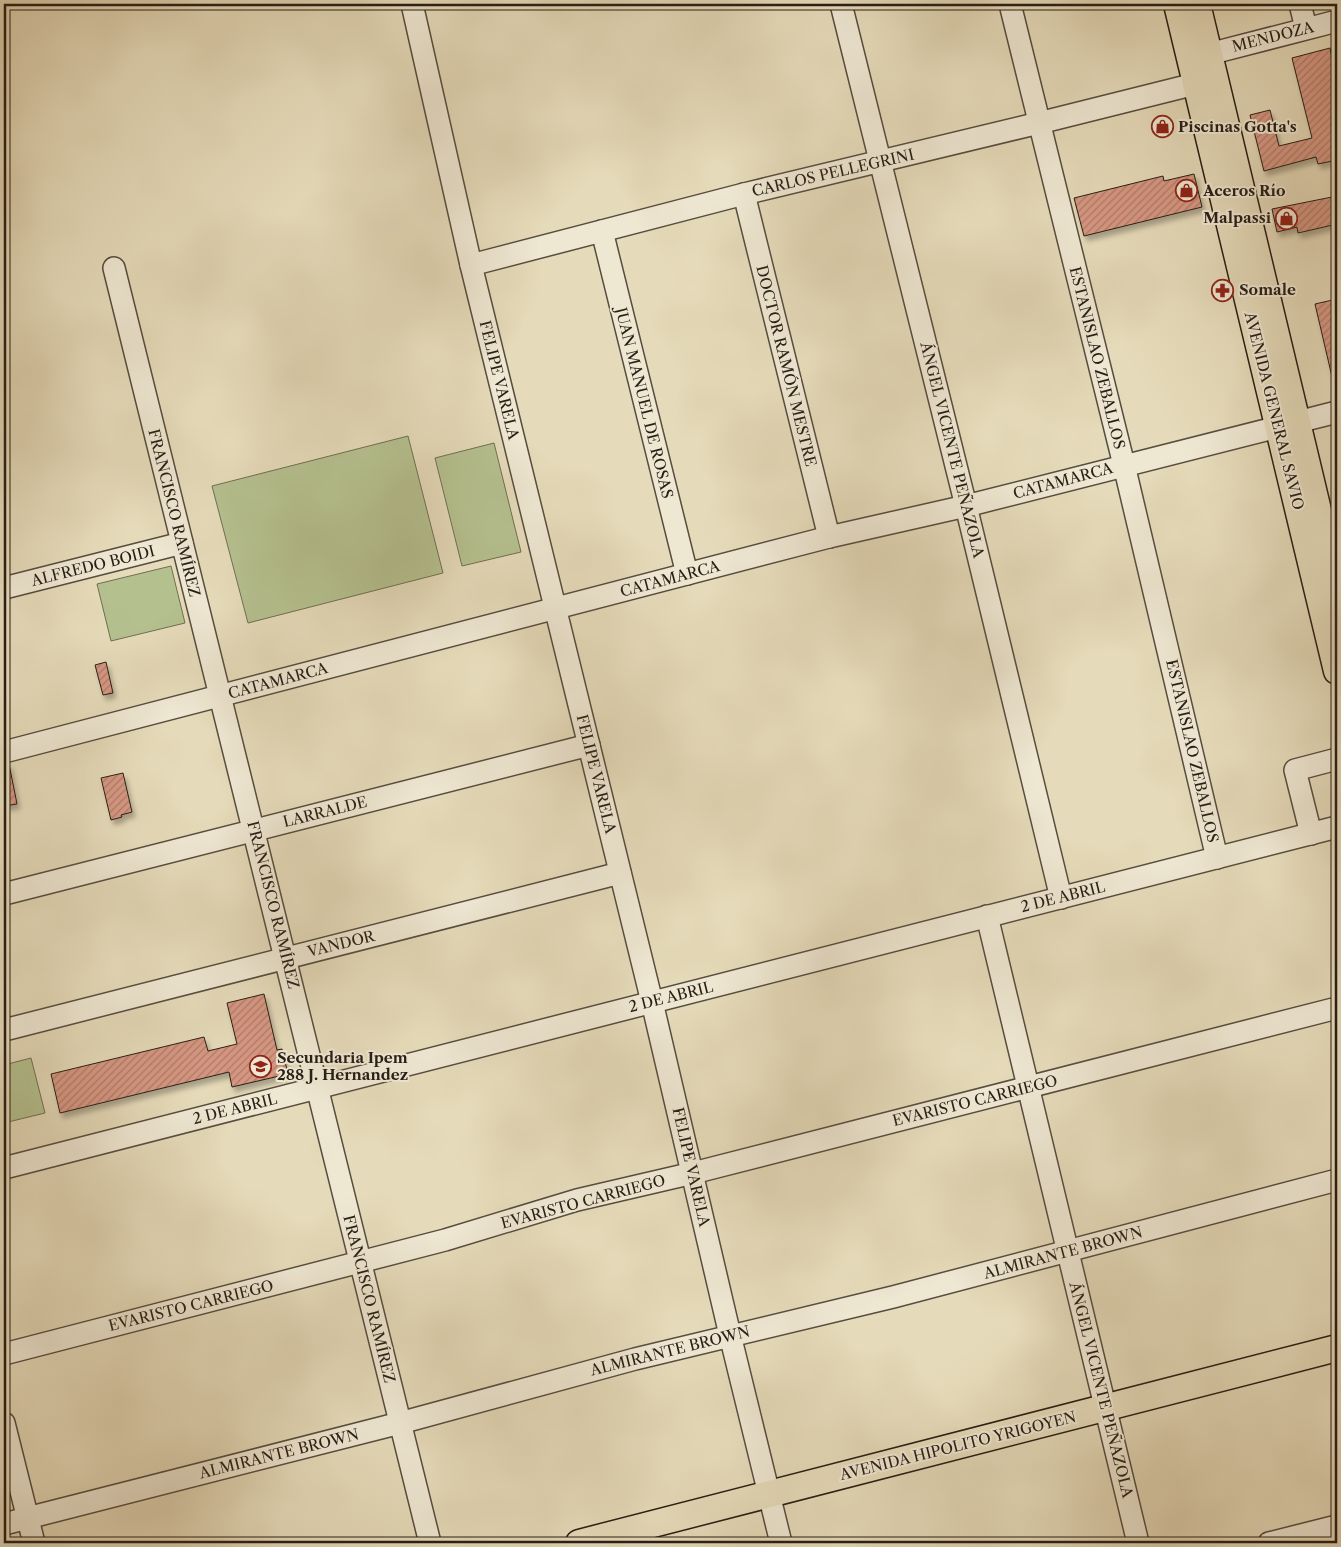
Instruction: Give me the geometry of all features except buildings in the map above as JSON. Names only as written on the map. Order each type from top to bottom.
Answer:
[{"type":"main road","name":"AVENIDA GENERAL SAVIO","points":[[1177,4],[1195,84],[1287,424],[1337,590]]},
{"type":"main road","name":"AVENIDA GENERAL SAVIO","points":[[1197,4],[1287,424],[1337,671]]},
{"type":"main road","name":"AVENIDA HIPOLITO YRIGOYEN","points":[[1107,1415],[1337,1348]]},
{"type":"main road","name":"AVENIDA HIPOLITO YRIGOYEN","points":[[579,1543],[771,1501],[1107,1415],[1337,1364]]},
{"type":"main road","name":"AVENIDA HIPOLITO YRIGOYEN","points":[[634,1543],[771,1501]]},
{"type":"street","name":"FELIPE VARELA","points":[[412,4],[471,265],[652,1002],[781,1543]]},
{"type":"street","name":"ÁNGEL VICENTE PEÑAZOLA","points":[[841,4],[1061,898]]},
{"type":"street","name":"ESTANISLAO ZEBALLOS","points":[[1010,4],[1124,465],[1217,858]]},
{"type":"street","points":[[1300,4],[1306,28]]},
{"type":"street","name":"MENDOZA","points":[[1209,54],[1337,21]]},
{"type":"street","name":"CARLOS PELLEGRINI","points":[[471,265],[744,194],[1195,84]]},
{"type":"street","name":"DOCTOR RAMÓN MESTRE","points":[[744,194],[829,537]]},
{"type":"street","name":"JUAN MANUEL DE ROSAS","points":[[602,231],[687,574]]},
{"type":"street","name":"FRANCISCO RAMÍREZ","points":[[114,268],[255,830],[430,1543]]},
{"type":"street","name":"CATAMARCA","points":[[4,752],[829,537],[966,506],[1337,412]]},
{"type":"street","name":"ALFREDO BOIDI","points":[[4,588],[182,543]]},
{"type":"street","name":"LARRALDE","points":[[4,894],[589,745]]},
{"type":"street","points":[[1311,834],[1295,770],[1337,759]]},
{"type":"street","name":"2 DE ABRIL","points":[[4,1168],[1337,827]]},
{"type":"street","name":"VANDOR","points":[[4,1030],[620,873]]},
{"type":"street","name":"ÁNGEL VICENTE PEÑAZOLA","points":[[987,916],[1138,1543]]},
{"type":"street","name":"EVARISTO CARRIEGO","points":[[4,1354],[445,1240],[577,1200],[692,1173],[1337,1008]]},
{"type":"street","name":"ALMIRANTE BROWN","points":[[4,1524],[400,1423],[634,1359],[893,1297],[1337,1180]]},
{"type":"street","points":[[4,1422],[34,1543]]},
{"type":"street","points":[[1269,1543],[1337,1526]]},
{"type":"green space","points":[[408,436],[443,573],[248,623],[212,486]]},
{"type":"green space","points":[[494,443],[521,552],[462,566],[435,458]]},
{"type":"green space","points":[[171,566],[185,623],[111,641],[97,584]]},
{"type":"green space","points":[[31,1058],[45,1113],[4,1123],[4,1065]]},
{"type":"place","name":"Piscinas Gotta's","points":[[1162,127]]},
{"type":"place","name":"Aceros Río","points":[[1187,191]]},
{"type":"place","name":"Malpassi","points":[[1287,218]]},
{"type":"place","name":"Somale","points":[[1223,290]]},
{"type":"place","name":"Secundaria Ipem 288 J. Hernandez","points":[[261,1067]]}]
